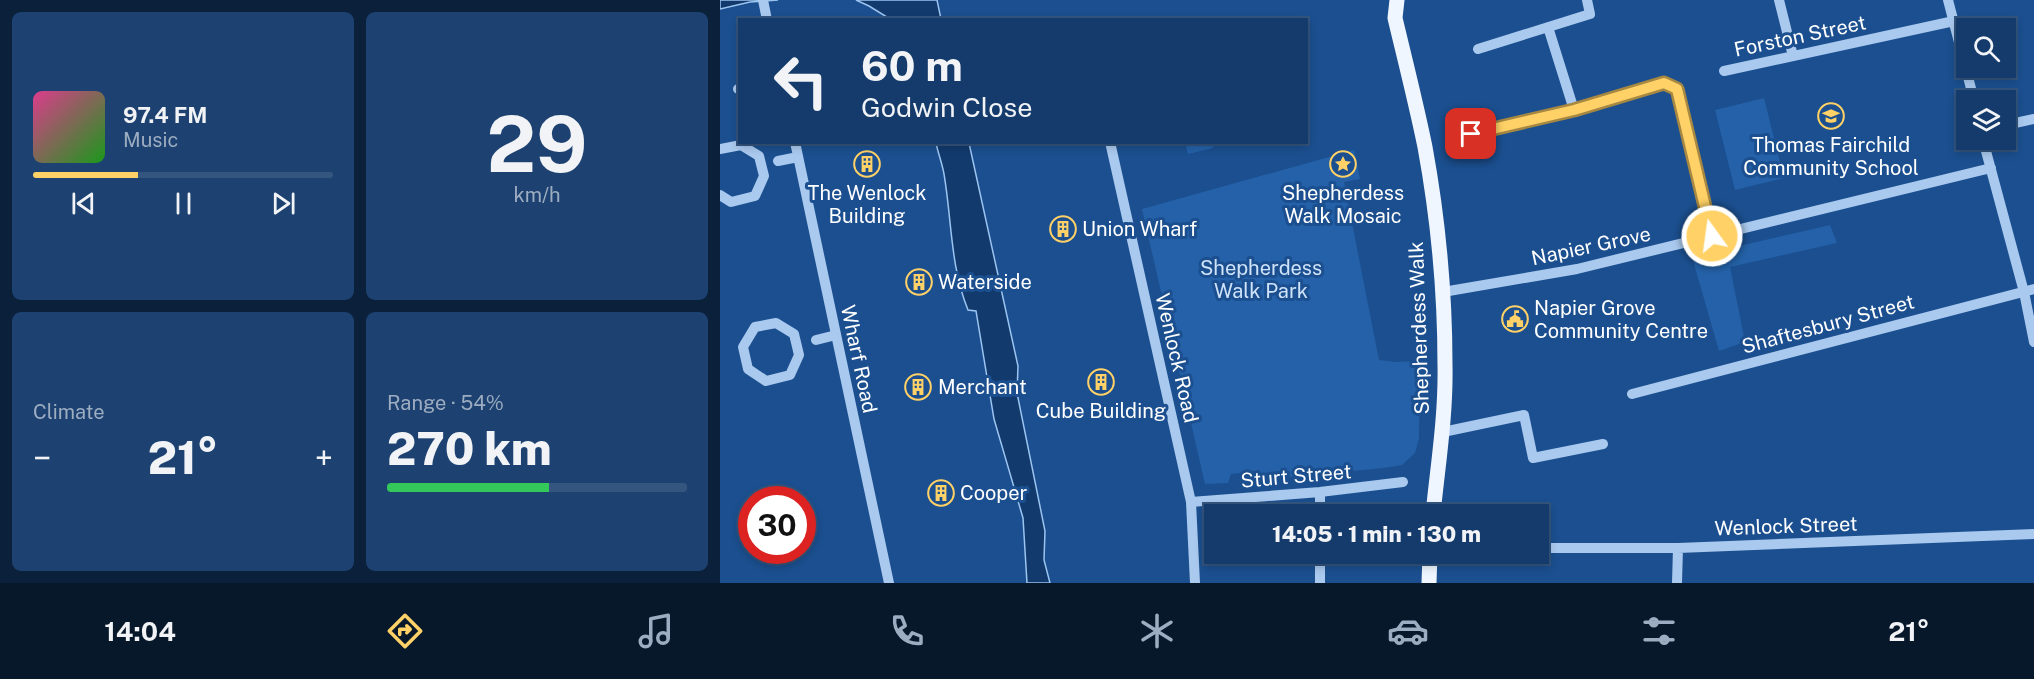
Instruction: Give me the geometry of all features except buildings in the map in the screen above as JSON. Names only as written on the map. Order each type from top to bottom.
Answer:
[{"type":"main road","name":"Shepherdess Walk","points":[[1397,0],[1395,18],[1431,181],[1443,292],[1445,365],[1443,432],[1434,504]]},
{"type":"main road","points":[[1429,583],[1430,564]]},
{"type":"street","points":[[763,0],[767,18]]},
{"type":"street","points":[[1478,50],[1590,15],[1587,0]]},
{"type":"street","points":[[1779,0],[1793,56]]},
{"type":"street","points":[[1948,0],[1971,90]]},
{"type":"street","name":"Forston Street","points":[[1724,71],[1954,21]]},
{"type":"street","points":[[1548,27],[1574,110]]},
{"type":"street","points":[[1451,139],[1574,110],[1664,83],[1677,89],[1712,236]]},
{"type":"street","points":[[2016,123],[2034,119]]},
{"type":"street","name":"Wharf Road","points":[[795,144],[888,583]]},
{"type":"street","name":"Wenlock Road","points":[[1110,144],[1191,502],[1195,583]]},
{"type":"street","points":[[720,149],[741,145],[771,163],[798,157]]},
{"type":"street","points":[[1986,150],[2029,291],[2034,342]]},
{"type":"street","points":[[720,195],[731,202],[755,196],[771,163]]},
{"type":"street","name":"Napier Grove","points":[[1443,292],[1590,266],[1991,168]]},
{"type":"street","name":"Shaftesbury Street","points":[[1632,394],[2029,291]]},
{"type":"street","points":[[776,323],[794,334],[796,343],[799,355],[790,375],[766,381],[748,369],[743,346],[755,327],[776,323]]},
{"type":"street","points":[[796,343],[836,336]]},
{"type":"street","points":[[1443,432],[1524,415],[1533,458],[1603,444]]},
{"type":"street","name":"Sturt Street","points":[[1191,502],[1320,492],[1403,482]]},
{"type":"street","points":[[1320,492],[1320,504]]},
{"type":"street","name":"Wenlock Street","points":[[1549,548],[1678,548],[2034,534]]},
{"type":"street","points":[[1677,583],[1678,548]]},
{"type":"street","points":[[1320,564],[1320,583]]},
{"type":"green space","points":[[1764,98],[1784,178],[1735,190],[1715,110]]},
{"type":"green space","points":[[1185,144],[1212,144],[1213,148],[1188,154]]},
{"type":"green space","name":"Shepherdess Walk Park","points":[[1354,150],[1360,179],[1344,182],[1379,360],[1420,361],[1419,438],[1415,453],[1402,465],[1384,468],[1266,479],[1258,471],[1231,474],[1228,483],[1205,484],[1142,209]]},
{"type":"green space","points":[[1830,225],[1837,243],[1730,267],[1745,342],[1719,351],[1692,257]]},
{"type":"shaded area","points":[[720,0],[778,0],[750,2],[720,9]]},
{"type":"shaded area","points":[[856,0],[937,0],[941,18],[888,18]]},
{"type":"shaded area","points":[[936,144],[969,144],[1018,366],[1017,393],[1045,531],[1044,560],[1050,583],[1027,583],[1023,518],[994,419],[976,311],[968,310],[958,276],[944,174]]},
{"type":"place","name":"Thomas Fairchild Community School","points":[[1831,116]]},
{"type":"place","name":"The Wenlock Building","points":[[867,164]]},
{"type":"place","name":"Shepherdess Walk Mosaic","points":[[1343,164]]},
{"type":"place","name":"Union Wharf","points":[[1063,229]]},
{"type":"place","name":"Waterside","points":[[919,282]]},
{"type":"place","name":"Napier Grove Community Centre","points":[[1515,319]]},
{"type":"place","name":"Cube Building","points":[[1101,382]]},
{"type":"place","name":"Merchant","points":[[918,387]]},
{"type":"place","name":"Cooper","points":[[941,493]]},
{"type":"route","points":[[1471,134],[1574,110],[1664,83],[1677,89],[1712,236]]}]
